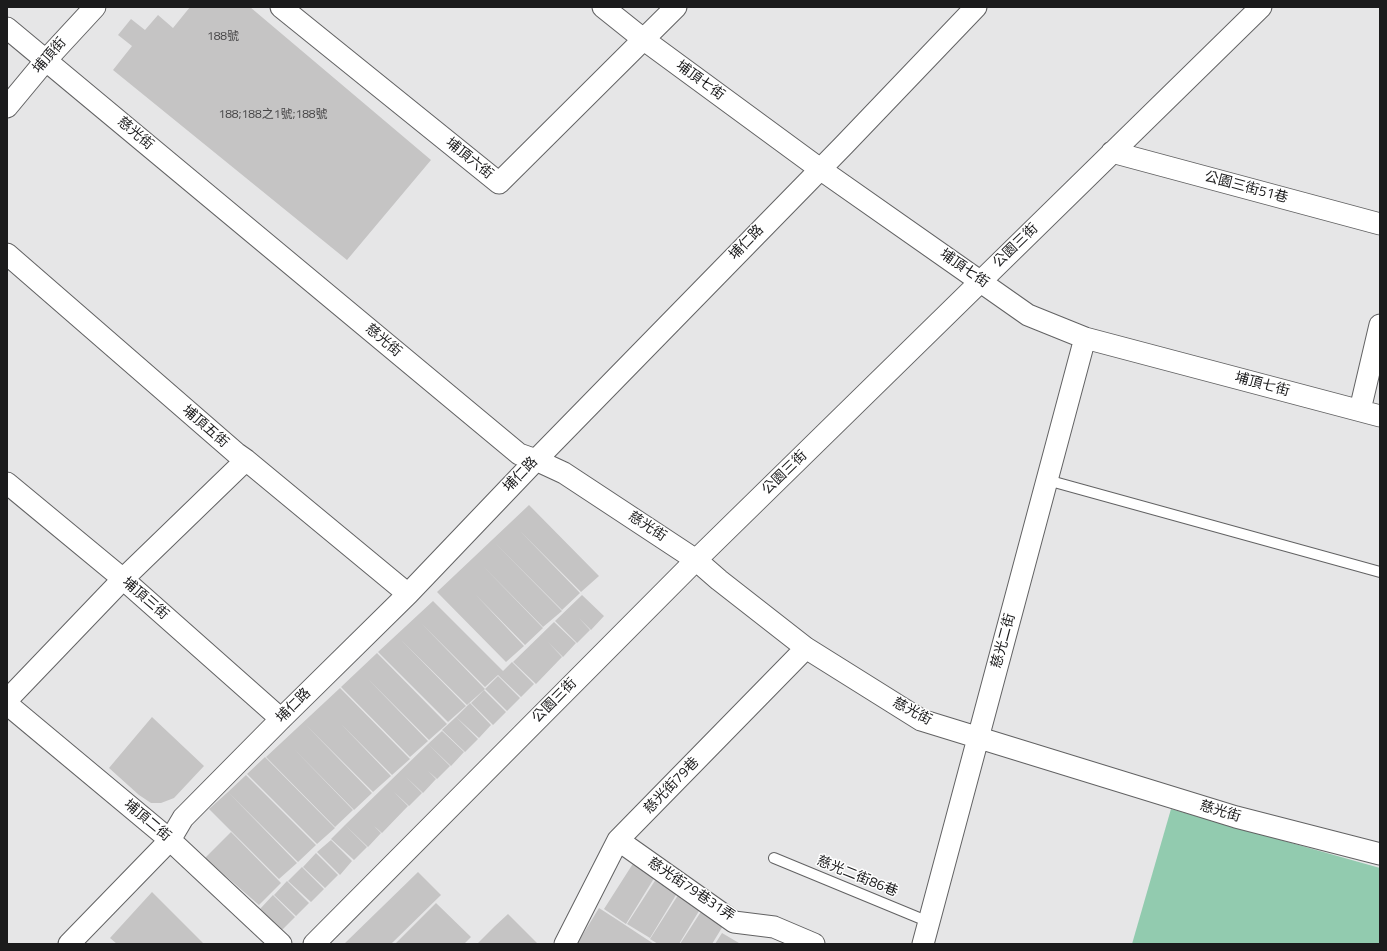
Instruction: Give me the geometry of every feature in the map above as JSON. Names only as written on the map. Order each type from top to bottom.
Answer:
[{"type":"street","name":"埔頂街","points":[[7,107],[46,60],[94,7]]},
{"type":"street","name":"埔頂六街","points":[[281,7],[499,183],[676,7]]},
{"type":"street","name":"埔頂七街","points":[[603,7],[643,39],[820,169],[1028,314],[1085,338],[1380,416]]},
{"type":"street","name":"埔仁路","points":[[70,944],[170,840],[183,818],[408,594],[976,7]]},
{"type":"street","name":"公園三街","points":[[314,944],[696,560],[1261,7]]},
{"type":"street","name":"慈光街","points":[[7,28],[518,454],[536,460],[564,473],[696,560],[719,580],[806,648],[921,720],[1236,817],[1380,854]]},
{"type":"street","name":"公園三街51巷","points":[[1112,152],[1380,224]]},
{"type":"street","name":"埔頂五街","points":[[7,254],[236,453],[408,594]]},
{"type":"street","points":[[1360,410],[1380,325]]},
{"type":"street","name":"慈光二街","points":[[923,944],[1085,338]]},
{"type":"street","points":[[7,700],[122,579],[246,460]]},
{"type":"street","name":"埔頂三街","points":[[7,483],[122,579],[281,719]]},
{"type":"street","name":"慈光街79巷","points":[[565,944],[618,840],[806,648]]},
{"type":"street","name":"埔頂二街","points":[[7,704],[170,840],[281,944]]},
{"type":"street","name":"慈光街79巷31弄","points":[[618,840],[734,922],[774,927],[814,944]]},
{"type":"lane","points":[[1047,480],[1380,572]]},
{"type":"lane","name":"慈光二街86巷","points":[[774,858],[929,922]]},
{"type":"green space","points":[[1171,809],[1380,868],[1380,944],[1132,944]]},
{"type":"building","points":[[190,7],[250,7],[431,160],[347,260],[113,70],[132,46],[118,35],[131,19],[145,30],[158,15],[173,28]]},
{"type":"building","points":[[529,505],[599,576],[581,592],[520,531],[580,593],[562,610],[495,543],[562,611],[543,627],[482,565],[543,628],[525,645],[475,594],[524,646],[506,662],[437,592]]},
{"type":"building","points":[[582,595],[604,616],[591,630],[579,618],[590,630],[577,643],[555,621]]},
{"type":"building","points":[[433,601],[503,671],[512,662],[534,684],[521,697],[498,675],[485,687],[421,623],[485,689],[467,705],[401,640],[466,706],[448,722],[378,652]]},
{"type":"building","points":[[554,622],[576,643],[563,657],[548,642],[562,657],[536,684],[513,662]]},
{"type":"building","points":[[377,653],[447,724],[429,740],[368,679],[428,741],[410,757],[341,687]]},
{"type":"building","points":[[498,676],[520,698],[507,711],[485,689]]},
{"type":"building","points":[[340,688],[410,759],[392,775],[341,724],[391,776],[373,792],[306,725],[372,793],[354,810],[293,748],[353,810],[335,827],[266,757]]},
{"type":"building","points":[[484,690],[506,712],[493,725],[471,703]]},
{"type":"building","points":[[470,703],[491,725],[479,738],[456,717]]},
{"type":"building","points":[[152,717],[204,766],[174,798],[161,803],[151,803],[139,795],[109,768]]},
{"type":"building","points":[[456,717],[478,739],[465,752],[442,730]]},
{"type":"building","points":[[442,731],[464,752],[451,766],[428,744]]},
{"type":"building","points":[[428,744],[450,766],[437,779],[428,771],[436,779],[423,793],[406,777],[422,793],[409,806],[394,792],[408,806],[382,833],[374,826],[381,833],[368,847],[345,825]]},
{"type":"building","points":[[265,757],[335,828],[317,844],[247,774]]},
{"type":"building","points":[[246,775],[316,845],[298,862],[228,792]]},
{"type":"building","points":[[228,792],[297,863],[279,879],[209,809]]},
{"type":"building","points":[[345,825],[367,847],[354,860],[331,839]]},
{"type":"building","points":[[231,832],[281,883],[259,905],[205,858]]},
{"type":"building","points":[[331,840],[352,861],[340,875],[317,852]]},
{"type":"building","points":[[316,853],[338,875],[325,888],[303,867]]},
{"type":"building","points":[[634,862],[656,875],[626,924],[604,909]]},
{"type":"building","points":[[302,867],[324,889],[311,902],[288,881]]},
{"type":"building","points":[[418,872],[441,895],[391,944],[344,944]]},
{"type":"building","points":[[658,876],[679,890],[650,938],[627,924]]},
{"type":"building","points":[[287,881],[309,903],[296,916],[274,895]]},
{"type":"building","points":[[152,892],[204,944],[117,944],[110,938]]},
{"type":"building","points":[[680,892],[702,906],[679,944],[658,944],[650,939]]},
{"type":"building","points":[[273,895],[295,917],[282,930],[260,909]]},
{"type":"building","points":[[436,903],[471,937],[464,944],[395,944]]},
{"type":"building","points":[[704,907],[726,921],[712,944],[680,944]]},
{"type":"building","points":[[599,908],[616,919],[654,944],[577,944]]},
{"type":"building","points":[[508,914],[538,944],[477,944],[495,926]]},
{"type":"building","points":[[722,933],[739,943],[740,944],[715,944]]}]
